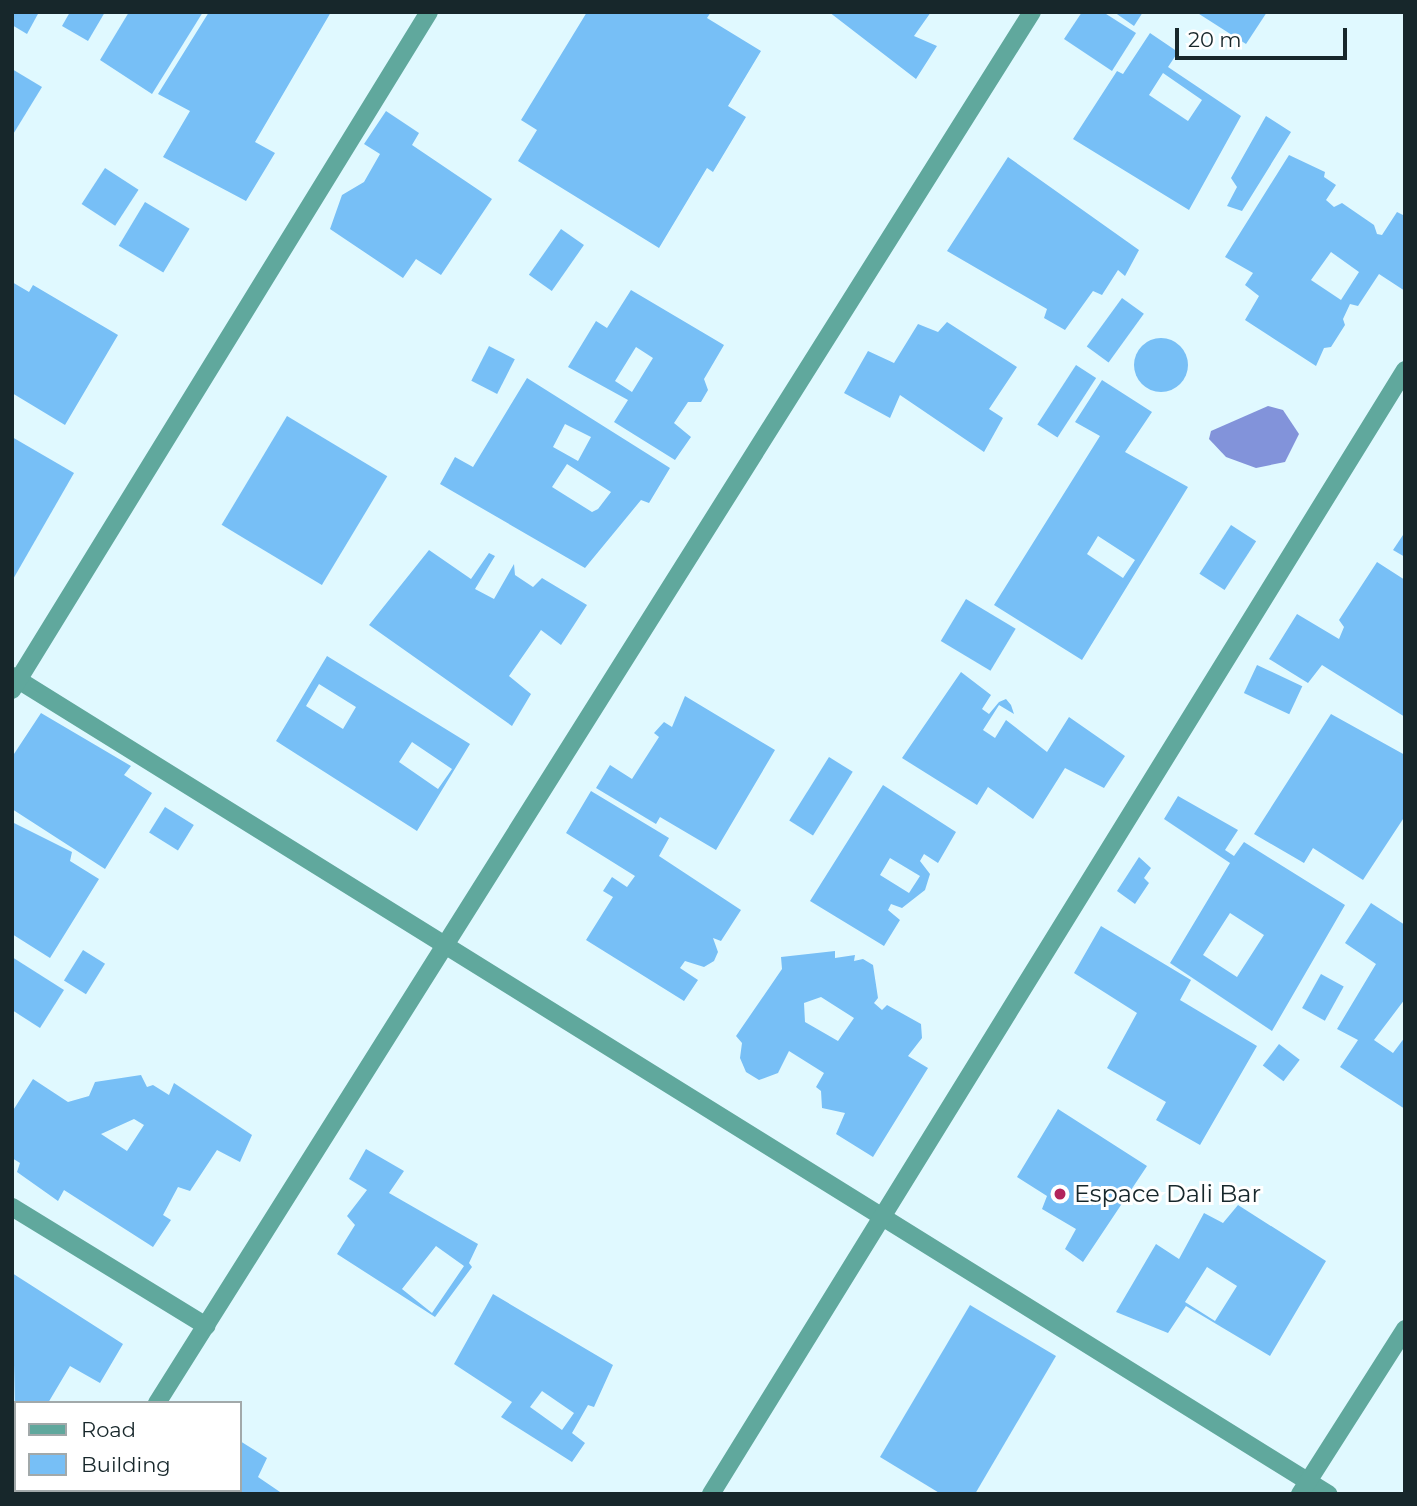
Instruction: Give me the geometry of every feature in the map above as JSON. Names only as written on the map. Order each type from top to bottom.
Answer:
[{"type":"street","points":[[429,12],[14,682],[882,1216],[1304,1488],[1328,1494]]},
{"type":"street","points":[[158,1401],[1032,12]]},
{"type":"street","points":[[711,1494],[1405,370]]},
{"type":"street","points":[[12,1207],[206,1325]]},
{"type":"street","points":[[1304,1488],[1405,1329]]},
{"type":"water","points":[[1268,406],[1283,410],[1299,434],[1285,462],[1256,468],[1226,457],[1209,439],[1211,431]]},
{"type":"building","points":[[12,12],[39,12],[27,34],[12,25]]},
{"type":"building","points":[[70,12],[105,12],[88,41],[62,26]]},
{"type":"building","points":[[129,12],[203,12],[152,94],[100,60]]},
{"type":"building","points":[[209,12],[331,12],[255,142],[275,153],[246,201],[163,157],[190,111],[158,94]]},
{"type":"building","points":[[587,12],[711,12],[707,18],[761,51],[728,106],[746,117],[713,172],[707,168],[659,248],[518,161],[537,130],[521,120]]},
{"type":"building","points":[[829,12],[931,12],[914,36],[937,46],[916,79]]},
{"type":"building","points":[[1082,12],[1103,12],[1136,33],[1112,71],[1064,39]]},
{"type":"building","points":[[1114,12],[1143,12],[1134,26]]},
{"type":"building","points":[[1196,12],[1267,12],[1246,44]]},
{"type":"building","points":[[1150,33],[1178,52],[1168,67],[1241,116],[1189,210],[1073,139],[1117,71],[1123,74]],"holes":[[[1163,73],[1202,100],[1188,121],[1149,95]]]},
{"type":"building","points":[[12,69],[42,87],[12,136]]},
{"type":"building","points":[[386,111],[419,133],[412,145],[492,199],[441,275],[416,259],[403,278],[330,229],[342,195],[364,182],[380,154],[364,144]]},
{"type":"building","points":[[1266,116],[1291,132],[1242,211],[1227,206],[1237,187],[1231,178]]},
{"type":"building","points":[[1289,155],[1325,172],[1324,177],[1336,185],[1326,200],[1334,207],[1342,203],[1374,225],[1377,234],[1382,235],[1397,212],[1405,216],[1405,291],[1379,274],[1358,306],[1350,304],[1343,319],[1345,325],[1331,347],[1324,348],[1316,366],[1245,320],[1259,296],[1245,285],[1253,273],[1225,257]],"holes":[[[1331,252],[1359,272],[1341,300],[1311,280]]]},
{"type":"building","points":[[1008,157],[1139,250],[1125,276],[1118,270],[1102,295],[1093,291],[1065,330],[1044,318],[1047,309],[947,251]]},
{"type":"building","points":[[105,168],[139,190],[115,226],[82,204]]},
{"type":"building","points":[[145,202],[190,229],[163,272],[119,246]]},
{"type":"building","points":[[561,229],[584,245],[552,291],[529,275]]},
{"type":"building","points":[[12,282],[29,292],[33,285],[118,335],[65,425],[12,393]]},
{"type":"building","points":[[631,290],[724,345],[704,379],[708,390],[701,402],[688,402],[674,423],[691,437],[675,460],[614,422],[628,400],[568,367],[596,321],[607,328]],"holes":[[[636,347],[653,358],[632,392],[615,381]]]},
{"type":"building","points":[[1122,298],[1144,314],[1109,362],[1087,347]]},
{"type":"building","points":[[947,322],[1017,367],[989,409],[1003,418],[984,452],[900,395],[890,418],[844,393],[868,351],[894,363],[918,324],[938,332]]},
{"type":"building","points":[[1161,338],[1180,346],[1188,365],[1180,384],[1161,392],[1142,384],[1134,365],[1142,346]]},
{"type":"building","points":[[489,346],[515,359],[497,394],[471,381]]},
{"type":"building","points":[[1076,365],[1096,378],[1057,438],[1037,425]]},
{"type":"building","points":[[527,378],[670,468],[649,503],[641,500],[585,568],[440,484],[455,457],[473,467]],"holes":[[[565,424],[591,437],[578,461],[553,447]],[[567,464],[611,492],[598,509],[592,512],[552,487]]]},
{"type":"building","points":[[1102,380],[1152,412],[1125,452],[1188,487],[1082,660],[994,605],[1100,436],[1075,422]],"holes":[[[1098,536],[1135,560],[1123,578],[1087,554]]]},
{"type":"building","points":[[287,416],[387,476],[322,585],[222,525]]},
{"type":"building","points":[[12,437],[74,473],[12,581]]},
{"type":"building","points":[[1231,525],[1256,541],[1225,590],[1199,574]]},
{"type":"building","points":[[1405,532],[1405,557],[1393,550]]},
{"type":"building","points":[[429,550],[471,579],[489,553],[495,556],[475,589],[494,599],[514,564],[515,575],[533,587],[542,578],[587,605],[561,645],[541,630],[509,676],[531,694],[512,726],[369,625]]},
{"type":"building","points":[[1377,562],[1405,580],[1405,717],[1322,665],[1308,683],[1269,659],[1297,614],[1339,639],[1344,627],[1339,620]]},
{"type":"building","points":[[966,599],[1016,629],[990,671],[941,641]]},
{"type":"building","points":[[327,656],[470,744],[417,831],[276,741]],"holes":[[[319,684],[356,707],[343,729],[306,706]],[[412,742],[452,769],[438,789],[399,762]]]},
{"type":"building","points":[[1257,665],[1302,686],[1289,714],[1244,693]]},
{"type":"building","points":[[961,672],[991,695],[982,709],[989,714],[999,702],[1006,699],[1011,705],[1014,714],[999,705],[983,730],[995,738],[1006,720],[1047,752],[1069,717],[1125,756],[1104,788],[1065,768],[1033,819],[988,787],[977,805],[902,758]]},
{"type":"building","points":[[685,696],[775,750],[716,850],[660,817],[656,824],[596,788],[610,765],[632,779],[659,737],[654,733],[664,722],[672,727]]},
{"type":"building","points":[[41,713],[131,766],[124,775],[152,793],[105,869],[12,809],[12,757]]},
{"type":"building","points":[[1331,714],[1405,755],[1405,816],[1363,880],[1313,848],[1304,863],[1254,834]]},
{"type":"building","points":[[829,757],[853,772],[813,835],[789,821]]},
{"type":"building","points":[[883,785],[956,832],[938,863],[924,854],[920,861],[930,874],[925,890],[902,908],[891,904],[888,910],[900,920],[884,946],[810,901]],"holes":[[[890,858],[920,876],[909,893],[880,875]]]},
{"type":"building","points":[[591,791],[669,838],[659,856],[741,910],[721,941],[713,938],[718,952],[714,961],[704,967],[685,961],[680,968],[698,980],[684,1001],[586,940],[613,897],[603,891],[612,877],[627,887],[635,876],[566,833]]},
{"type":"building","points":[[1178,796],[1238,830],[1225,850],[1234,856],[1244,842],[1345,905],[1272,1031],[1170,963],[1230,863],[1164,819]],"holes":[[[1230,913],[1264,935],[1237,977],[1203,955]]]},
{"type":"building","points":[[165,807],[194,825],[178,850],[149,832]]},
{"type":"building","points":[[12,822],[72,852],[70,861],[99,879],[50,958],[12,934]]},
{"type":"building","points":[[1139,857],[1151,868],[1144,878],[1149,883],[1135,904],[1117,891]]},
{"type":"building","points":[[1371,903],[1405,925],[1405,999],[1374,1040],[1393,1053],[1405,1037],[1405,1109],[1340,1067],[1358,1040],[1337,1029],[1376,964],[1345,943]]},
{"type":"building","points":[[1101,926],[1191,980],[1180,1000],[1257,1046],[1200,1145],[1156,1120],[1166,1102],[1107,1068],[1137,1013],[1074,973]]},
{"type":"building","points":[[83,950],[105,964],[86,994],[64,981]]},
{"type":"building","points":[[835,951],[835,958],[855,955],[854,961],[863,959],[873,965],[878,998],[874,1003],[882,1010],[887,1005],[921,1024],[922,1038],[908,1056],[928,1068],[873,1157],[836,1134],[845,1113],[822,1108],[821,1091],[816,1087],[824,1073],[789,1051],[778,1073],[759,1080],[746,1072],[740,1058],[742,1043],[736,1036],[782,969],[781,957]],"holes":[[[821,997],[854,1018],[838,1041],[805,1022],[804,1003]]]},
{"type":"building","points":[[12,957],[64,990],[40,1028],[12,1010]]},
{"type":"building","points":[[1321,974],[1344,987],[1325,1021],[1302,1008]]},
{"type":"building","points":[[1279,1044],[1300,1060],[1284,1081],[1263,1066]]},
{"type":"building","points":[[141,1075],[147,1087],[153,1085],[169,1095],[174,1083],[252,1135],[240,1162],[217,1150],[190,1191],[178,1187],[163,1215],[171,1220],[153,1247],[64,1190],[58,1201],[17,1172],[20,1163],[12,1158],[12,1112],[33,1079],[68,1102],[89,1096],[95,1082]],"holes":[[[134,1119],[144,1125],[127,1151],[101,1134]]]},
{"type":"building","points":[[1058,1109],[1147,1166],[1083,1262],[1065,1249],[1076,1229],[1042,1209],[1047,1196],[1017,1177]]},
{"type":"building","points":[[366,1149],[404,1171],[389,1193],[478,1244],[469,1263],[472,1267],[435,1317],[337,1254],[355,1225],[347,1216],[367,1190],[349,1179]],"holes":[[[436,1246],[464,1266],[432,1313],[402,1289]]]},
{"type":"building","points":[[1238,1205],[1326,1261],[1270,1356],[1186,1306],[1168,1333],[1116,1312],[1156,1244],[1179,1259],[1204,1213],[1223,1223]],"holes":[[[1207,1267],[1237,1286],[1215,1321],[1185,1302]]]},
{"type":"building","points":[[12,1273],[123,1344],[100,1383],[70,1366],[49,1401],[15,1401]]},
{"type":"building","points":[[493,1294],[613,1365],[594,1407],[588,1405],[572,1433],[585,1443],[572,1462],[501,1417],[512,1402],[454,1364]],"holes":[[[542,1391],[574,1413],[562,1430],[530,1407]]]},
{"type":"building","points":[[970,1305],[1056,1356],[975,1494],[941,1494],[880,1457]]},
{"type":"building","points":[[242,1442],[267,1458],[258,1477],[283,1494],[198,1494],[242,1492]]},
{"type":"place","name":"Espace Dali Bar","points":[[1060,1194]]}]
